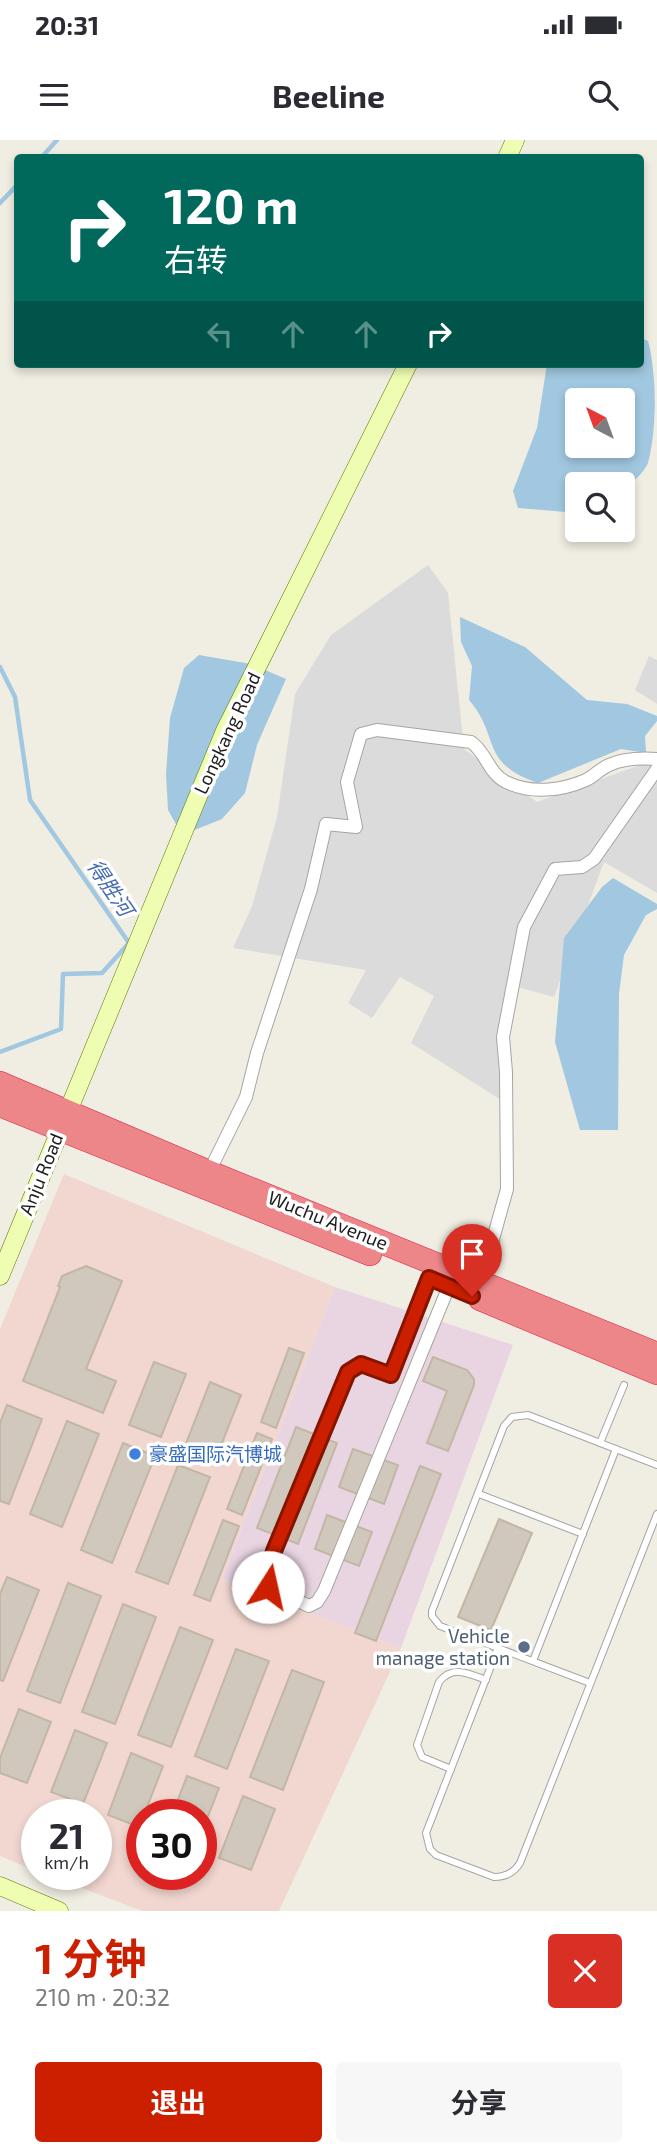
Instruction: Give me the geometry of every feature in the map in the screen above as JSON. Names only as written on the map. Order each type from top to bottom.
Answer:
[{"type":"highway","name":"Wuchu Avenue","points":[[7,1097],[657,1373]]},
{"type":"highway","name":"Wuchu Avenue","points":[[63,1121],[209,1172],[657,1354]]},
{"type":"street","name":"Longkang Road","points":[[63,1121],[225,731],[406,368]]},
{"type":"street","points":[[209,1172],[246,1097],[257,1053],[311,889],[326,824],[356,827],[347,782],[362,734],[377,730],[471,742],[482,750],[495,774],[506,782],[537,791],[564,787],[586,779],[609,764],[637,758],[657,759]]},
{"type":"street","points":[[481,1282],[507,1189],[503,1037],[524,927],[555,869],[582,867],[594,859],[657,769]]},
{"type":"street","name":"Anju Road","points":[[0,1276],[63,1121]]},
{"type":"street","points":[[439,1282],[324,1591],[317,1602],[309,1606],[268,1587],[268,1572],[274,1551],[348,1372],[361,1364],[391,1375],[439,1282]]},
{"type":"street","points":[[0,1886],[59,1911]]},
{"type":"lane","points":[[600,1443],[624,1385]]},
{"type":"lane","points":[[590,1683],[440,1626],[432,1616],[504,1426],[516,1415],[528,1415],[657,1465]]},
{"type":"lane","points":[[533,1661],[616,1449]]},
{"type":"lane","points":[[479,1494],[583,1534]]},
{"type":"lane","points":[[498,1648],[426,1833],[430,1849],[436,1855],[494,1877],[509,1875],[520,1863],[657,1514]]},
{"type":"lane","points":[[451,1769],[422,1757],[417,1745],[439,1682],[444,1675],[457,1671],[486,1680]]},
{"type":"shaded area","points":[[428,565],[448,593],[464,749],[537,802],[657,759],[657,893],[604,862],[554,997],[510,985],[501,1100],[411,1043],[434,996],[400,977],[372,1018],[348,1003],[366,970],[233,948],[252,906],[277,817],[295,694],[331,635]]},
{"type":"shaded area","points":[[649,656],[657,660],[657,704],[635,690]]},
{"type":"shaded area","name":"豪盛国际汽博城","points":[[64,1174],[335,1287],[222,1579],[401,1648],[279,1911],[142,1911],[88,1890],[112,1890],[112,1799],[21,1799],[21,1865],[0,1856],[0,1329]]},
{"type":"shaded area","points":[[335,1287],[513,1345],[401,1648],[222,1579]]},
{"type":"water","points":[[644,339],[648,341],[655,402],[651,449],[648,463],[640,475],[635,480],[635,472],[565,472],[565,512],[518,508],[513,491],[537,428],[546,368],[644,368]]},
{"type":"water","points":[[460,617],[525,647],[587,700],[627,704],[657,716],[657,721],[645,736],[646,753],[621,749],[538,783],[507,767],[493,748],[479,713],[469,700],[472,666],[461,642]]},
{"type":"water","points":[[199,655],[251,664],[286,679],[257,745],[245,793],[222,819],[182,835],[168,810],[166,774],[170,718],[184,668]]},
{"type":"water","points":[[613,878],[657,904],[657,909],[646,915],[624,955],[619,994],[618,1130],[580,1130],[555,1042],[564,938],[602,887]]},
{"type":"building","points":[[86,1266],[122,1281],[86,1369],[116,1381],[103,1413],[23,1381],[62,1276]]},
{"type":"building","points":[[289,1348],[304,1353],[276,1428],[261,1422]]},
{"type":"building","points":[[433,1357],[467,1370],[474,1379],[448,1451],[427,1443],[447,1391],[423,1381]]},
{"type":"building","points":[[154,1362],[186,1374],[161,1437],[129,1425]]},
{"type":"building","points":[[210,1382],[241,1395],[216,1458],[185,1446]]},
{"type":"building","points":[[7,1405],[42,1419],[9,1504],[0,1501],[0,1423]]},
{"type":"building","points":[[67,1421],[99,1434],[62,1527],[30,1514]]},
{"type":"building","points":[[296,1427],[337,1443],[298,1544],[257,1528]]},
{"type":"building","points":[[257,1433],[272,1439],[242,1515],[227,1509]]},
{"type":"building","points":[[123,1443],[155,1456],[112,1563],[81,1550]]},
{"type":"building","points":[[353,1449],[398,1465],[384,1504],[339,1487]]},
{"type":"building","points":[[178,1465],[210,1477],[168,1584],[136,1572]]},
{"type":"building","points":[[420,1466],[441,1474],[376,1641],[355,1633]]},
{"type":"building","points":[[327,1515],[372,1532],[359,1566],[315,1549]]},
{"type":"building","points":[[499,1519],[532,1533],[491,1630],[458,1617]]},
{"type":"building","points":[[223,1520],[239,1526],[210,1601],[194,1595]]},
{"type":"building","points":[[7,1577],[39,1590],[3,1681],[0,1680],[0,1594]]},
{"type":"building","points":[[68,1583],[101,1596],[60,1703],[27,1691]]},
{"type":"building","points":[[123,1604],[156,1617],[115,1724],[82,1712]]},
{"type":"building","points":[[180,1627],[213,1640],[171,1747],[138,1735]]},
{"type":"building","points":[[236,1649],[269,1661],[227,1769],[195,1756]]},
{"type":"building","points":[[292,1670],[324,1682],[283,1790],[250,1777]]},
{"type":"building","points":[[19,1709],[51,1722],[27,1783],[0,1773],[0,1758]]},
{"type":"building","points":[[75,1730],[107,1743],[85,1799],[70,1799],[51,1792]]},
{"type":"building","points":[[131,1753],[163,1766],[150,1799],[126,1799],[126,1822],[112,1817],[112,1804]]},
{"type":"building","points":[[187,1776],[219,1788],[215,1799],[178,1799]]},
{"type":"building","points":[[243,1796],[275,1809],[251,1870],[219,1858]]},
{"type":"waterway","name":"得胜河","points":[[45,154],[57,140]]},
{"type":"waterway","name":"得胜河","points":[[0,203],[14,188]]},
{"type":"waterway","name":"得胜河","points":[[0,667],[15,697],[30,800],[129,943],[102,973],[63,974],[61,1029],[0,1052]]},
{"type":"place","name":"豪盛国际汽博城","points":[[135,1454]]},
{"type":"place","name":"Vehicle manage station","points":[[524,1647]]},
{"type":"route","points":[[268,1587],[268,1572],[274,1551],[348,1372],[361,1364],[391,1375],[429,1278],[472,1296]]}]
